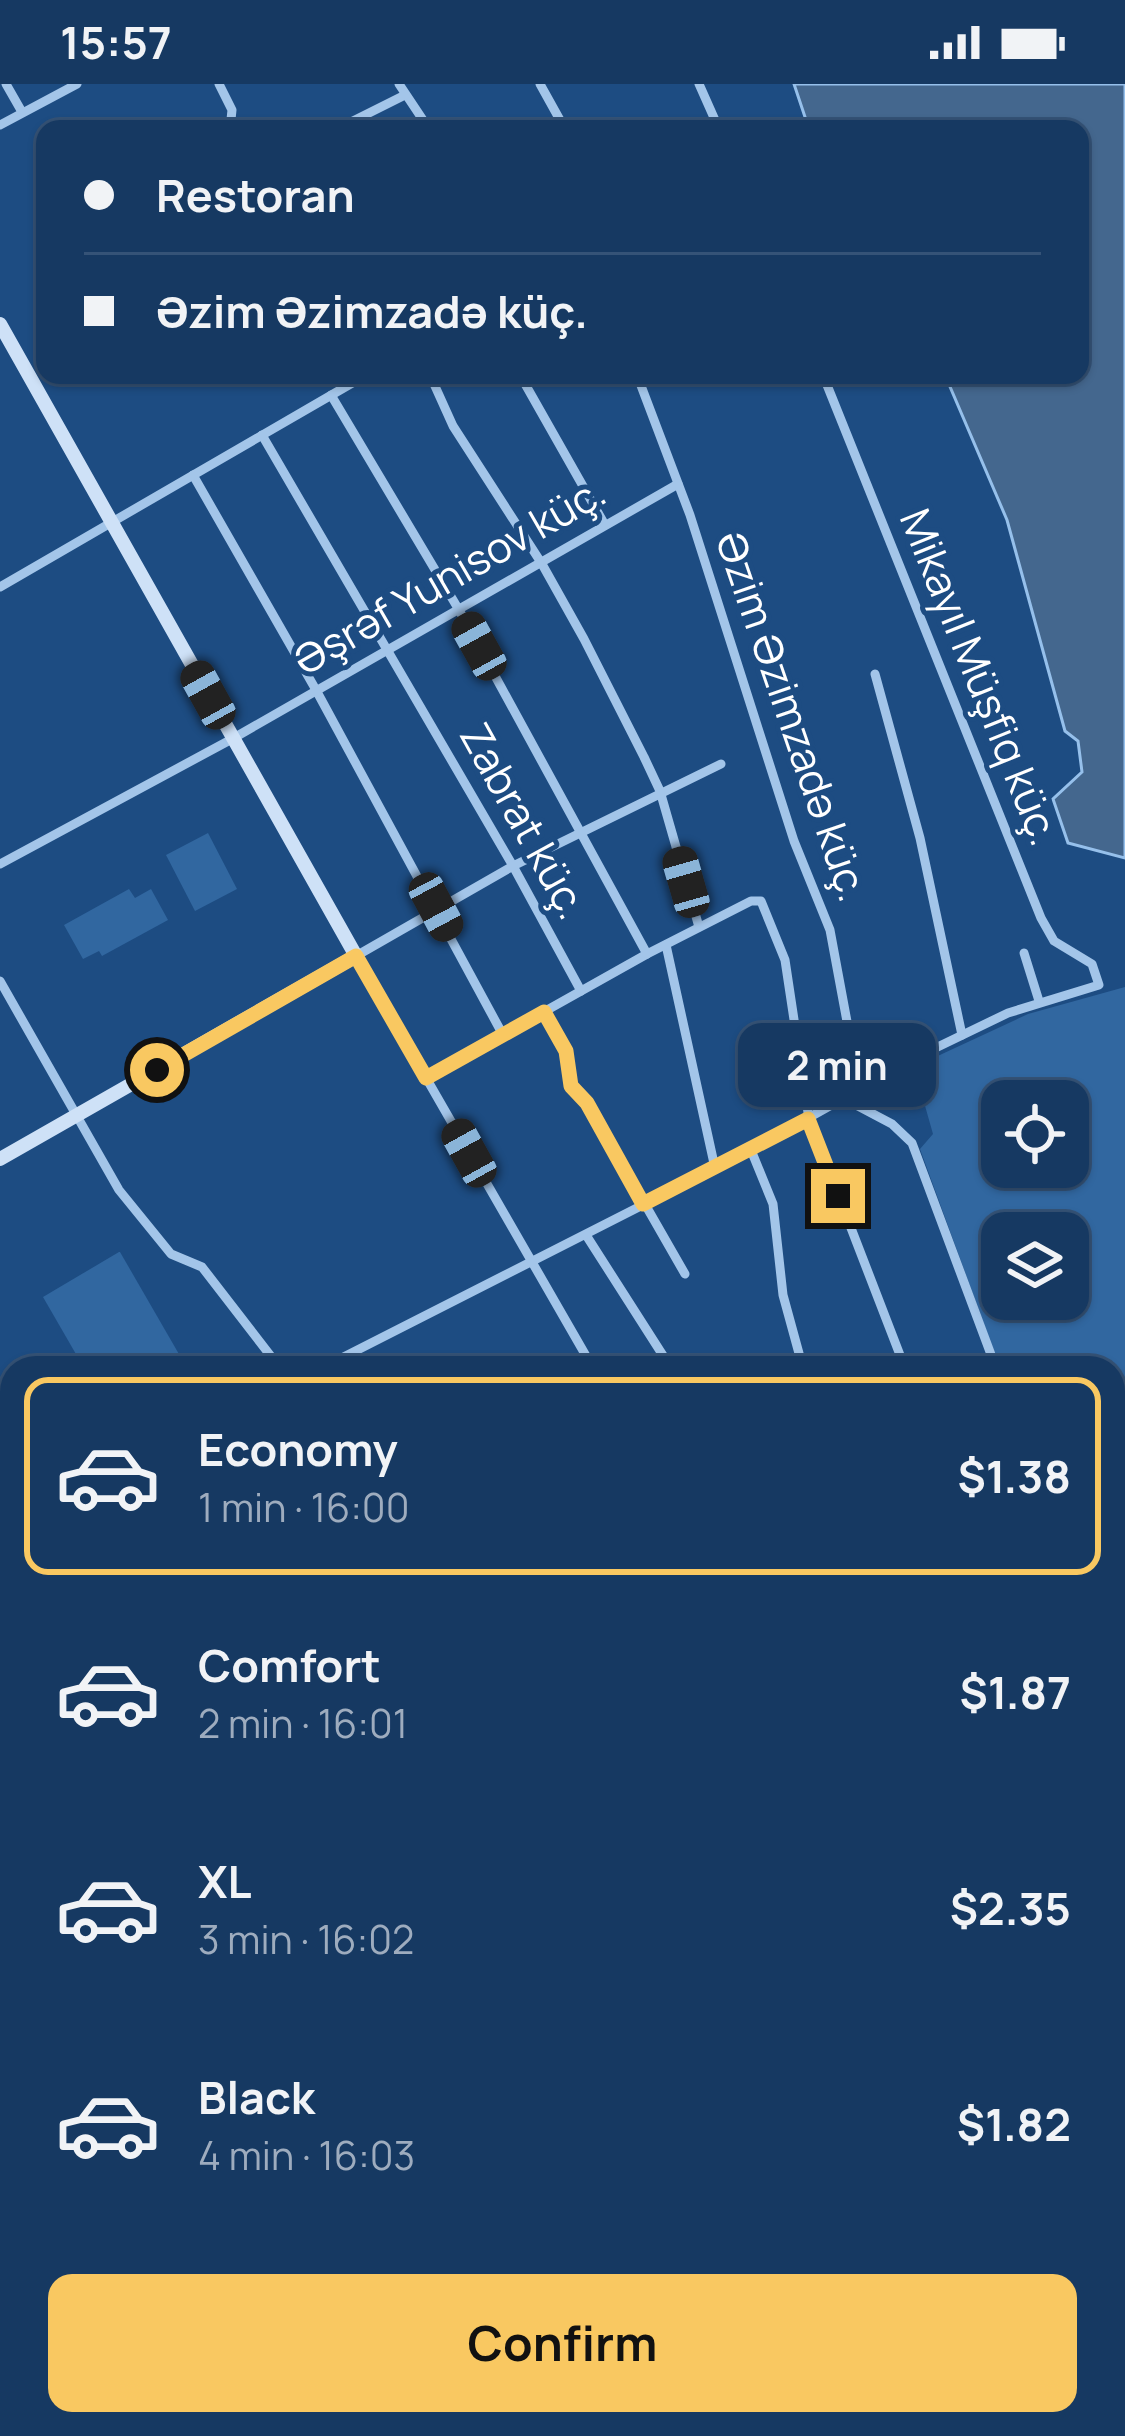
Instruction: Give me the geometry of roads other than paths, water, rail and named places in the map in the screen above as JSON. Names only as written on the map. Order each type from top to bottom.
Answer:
[{"type":"street","points":[[6,84],[22,112]]},
{"type":"street","points":[[0,125],[77,84]]},
{"type":"street","points":[[219,84],[232,110],[231,120]]},
{"type":"street","points":[[399,84],[423,120]]},
{"type":"street","points":[[540,84],[560,120]]},
{"type":"street","points":[[699,84],[715,120]]},
{"type":"street","points":[[356,120],[405,95]]},
{"type":"street","points":[[0,324],[585,1356]]},
{"type":"street","points":[[0,587],[350,384]]},
{"type":"street","points":[[426,1078],[699,927],[660,791],[542,564],[453,426],[434,384]]},
{"type":"street","points":[[525,384],[605,525]]},
{"type":"street","name":"Əzim Əzimzadə küç.","points":[[640,384],[678,484],[794,841],[830,930],[860,1086]]},
{"type":"street","name":"Mikayıl Müşfiq küç.","points":[[827,384],[1041,918],[1054,941],[1092,964],[1099,985],[1039,1001]]},
{"type":"street","points":[[331,395],[459,610],[646,954]]},
{"type":"street","name":"Zabrat küç.","points":[[262,435],[581,991]]},
{"type":"street","points":[[193,475],[503,1035]]},
{"type":"street","name":"Əşrəf Yunisov küç.","points":[[0,864],[232,739],[678,484]]},
{"type":"street","points":[[875,674],[920,838],[962,1035]]},
{"type":"street","points":[[0,1159],[436,907],[722,764]]},
{"type":"street","name":"Əzim Əzimzadə küç.","points":[[699,927],[761,901],[785,961],[808,1119],[900,1356]]},
{"type":"street","points":[[666,945],[715,1168]]},
{"type":"street","points":[[345,1356],[752,1150],[860,1086],[1039,1001],[1024,953]]},
{"type":"street","points":[[0,981],[119,1190],[171,1254],[202,1267],[271,1356]]},
{"type":"street","points":[[544,1012],[566,1051],[571,1086],[587,1103],[685,1274]]},
{"type":"street","points":[[842,1097],[892,1124],[912,1143],[992,1356]]},
{"type":"street","points":[[752,1150],[773,1204],[783,1295],[800,1356]]},
{"type":"street","points":[[586,1235],[663,1356]]}]
